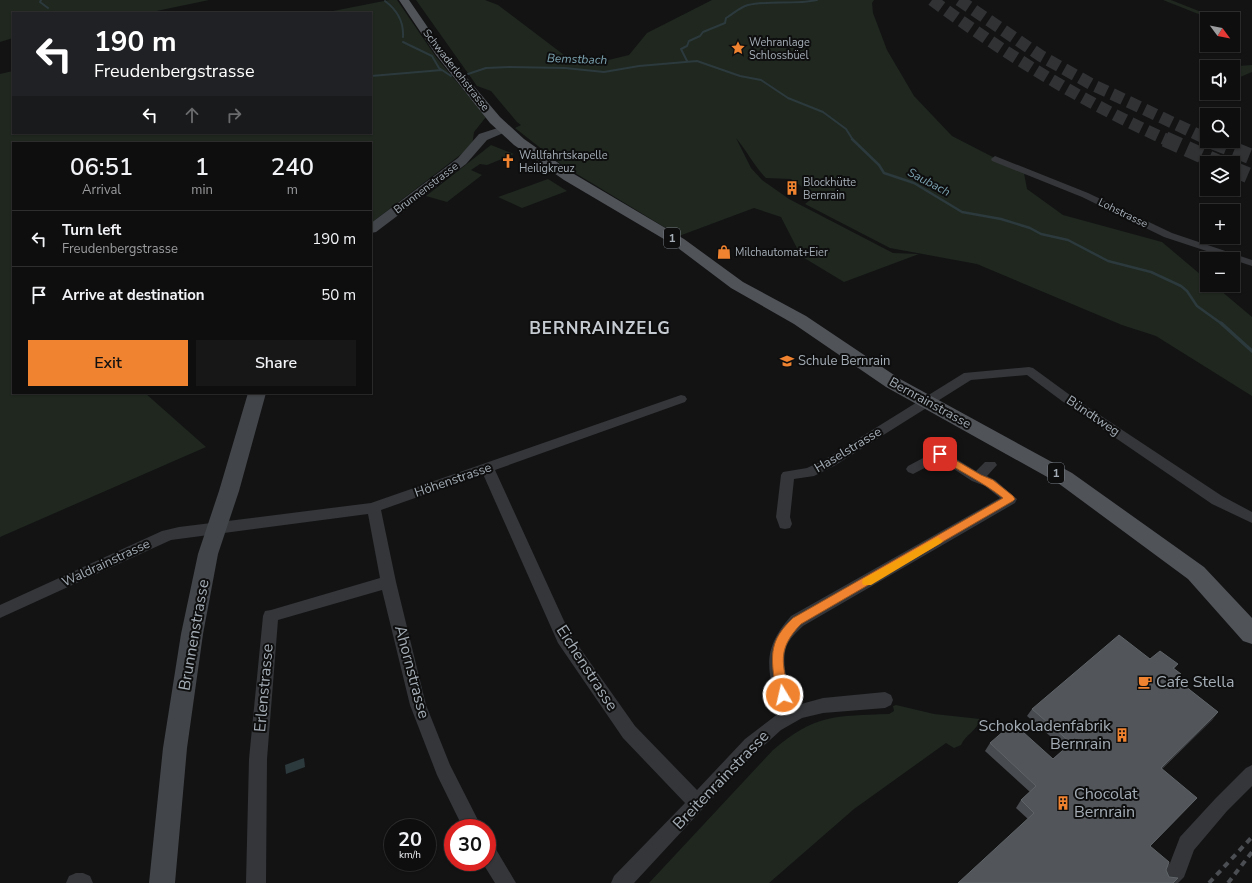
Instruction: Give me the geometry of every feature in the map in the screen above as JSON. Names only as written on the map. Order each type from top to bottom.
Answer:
[{"type":"main road","name":"Schwaderlohstrasse","points":[[404,0],[440,53],[495,120]]},
{"type":"main road","name":"Bernrainstrasse","points":[[495,120],[506,131],[569,177],[679,242],[737,285],[800,320],[893,383],[1065,478],[1156,542],[1196,573],[1252,634]]},
{"type":"main road","name":"Brunnenstrasse","points":[[372,228],[462,161],[478,144],[506,131]]},
{"type":"main road","name":"Brunnenstrasse","points":[[162,883],[175,748],[189,651],[208,554],[229,491],[256,394]]},
{"type":"street","name":"Lohstrasse","points":[[995,159],[1085,195],[1168,235],[1252,263]]},
{"type":"street","name":"Bündtweg","points":[[926,402],[968,376],[1030,371],[1070,401],[1217,500],[1252,518]]},
{"type":"street","name":"Höhenstrasse","points":[[216,529],[374,508],[383,502],[487,468],[681,398]]},
{"type":"street","name":"Haselstrasse","points":[[786,524],[783,517],[788,475],[810,473],[829,463],[926,402]]},
{"type":"street","points":[[788,716],[777,661],[779,646],[785,633],[797,621],[1010,499],[990,483],[977,478],[940,454],[913,469]]},
{"type":"street","points":[[977,478],[990,465]]},
{"type":"street","name":"Eichenstrasse","points":[[487,468],[564,638],[629,732],[698,803]]},
{"type":"street","name":"Ahornstrasse","points":[[374,508],[388,582],[418,704],[443,769],[468,819]]},
{"type":"street","name":"Waldrainstrasse","points":[[0,612],[166,535],[179,532],[216,529]]},
{"type":"street","name":"Erlenstrasse","points":[[256,883],[258,759],[271,616],[388,582]]},
{"type":"street","name":"Breitenrainstrasse","points":[[621,883],[698,803],[737,759],[768,730],[788,716],[832,704],[885,700]]},
{"type":"street","points":[[1170,877],[1177,870],[1187,844],[1221,805],[1252,774]]},
{"type":"street","points":[[496,867],[506,883]]},
{"type":"street","points":[[76,883],[83,883]]},
{"type":"shaded area","points":[[0,0],[209,0],[152,12],[12,12],[12,38],[0,42]]},
{"type":"shaded area","points":[[389,0],[397,0],[436,57],[486,117],[474,132],[472,146],[372,222],[372,142],[12,142],[12,394],[146,394],[206,447],[0,537],[0,74],[12,71],[12,134],[372,134],[372,12],[328,12]]},
{"type":"shaded area","points":[[416,0],[485,0],[498,5],[568,58],[592,64],[629,55],[647,33],[712,0],[874,0],[872,3],[873,13],[887,50],[914,96],[952,136],[1024,173],[1027,189],[1063,215],[1162,242],[1200,274],[1200,292],[1222,292],[1252,317],[1252,396],[1156,336],[1122,325],[977,264],[890,248],[805,204],[815,196],[791,179],[766,178],[736,138],[751,168],[762,180],[789,199],[893,253],[919,254],[844,282],[801,256],[781,217],[754,208],[679,236],[562,165],[515,128],[521,125],[491,91],[477,86]]},
{"type":"shaded area","points":[[1163,0],[1171,0],[1201,12],[1200,15]]},
{"type":"shaded area","points":[[1252,65],[1252,72],[1240,77],[1240,66]]},
{"type":"shaded area","points":[[491,145],[514,154],[487,165],[480,164],[471,170],[482,175],[447,202],[426,196]]},
{"type":"shaded area","points":[[548,179],[567,191],[522,208],[498,197]]},
{"type":"shaded area","points":[[896,705],[934,714],[980,719],[977,726],[965,738],[961,745],[954,748],[946,743],[854,809],[769,883],[649,883],[773,750],[788,738],[801,729],[827,719],[854,715],[889,714],[894,711],[893,706]]},
{"type":"shaded area","points":[[304,758],[305,767],[286,774],[285,765]]},
{"type":"building","points":[[1119,635],[1150,659],[1160,651],[1178,664],[1173,668],[1181,674],[1176,679],[1218,712],[1161,768],[1197,798],[1150,846],[1169,862],[1166,870],[1169,877],[1178,878],[1173,883],[958,883],[1034,813],[1021,800],[1036,786],[990,743],[1013,723],[1053,759],[1071,743],[1032,709]]},
{"type":"waterway","points":[[41,0],[40,2],[48,8]]},
{"type":"waterway","name":"Saubach","points":[[687,61],[681,49],[687,46],[689,41],[700,36],[703,32],[725,23],[726,18],[742,7],[756,4],[817,0]]},
{"type":"waterway","name":"Bemstbach","points":[[385,1],[399,16],[403,37]]},
{"type":"waterway","name":"Bemstbach","points":[[403,42],[432,56],[439,68],[442,70]]},
{"type":"waterway","name":"Bemstbach","points":[[468,74],[486,68],[509,67],[565,68],[604,72],[639,66],[697,61],[740,76],[761,80],[788,98],[823,112],[846,129],[853,140]]},
{"type":"waterway","points":[[372,76],[442,70]]},
{"type":"waterway","name":"Bemstbach","points":[[442,70],[451,76]]},
{"type":"waterway","name":"Saubach","points":[[853,140],[879,165],[884,173],[914,183],[962,212],[1001,219],[1030,228],[1041,234],[1068,240],[1108,261],[1151,272],[1181,286],[1187,291],[1197,306],[1222,324]]},
{"type":"waterway","name":"Saubach","points":[[1221,323],[1252,351]]},
{"type":"tunnel","points":[[932,0],[1017,59],[1105,110],[1167,140]]},
{"type":"tunnel","points":[[959,0],[1041,56],[1091,84],[1200,136]]},
{"type":"tunnel","points":[[1165,139],[1203,156]]},
{"type":"tunnel","points":[[1230,148],[1252,157]]},
{"type":"tunnel","points":[[1240,172],[1252,177]]},
{"type":"railway","points":[[1209,883],[1252,837]]},
{"type":"railway","points":[[1228,883],[1252,852]]},
{"type":"slow traffic","points":[[867,582],[938,541]]},
{"type":"place","name":"Wehranlage Schlossbüel","points":[[738,48]]},
{"type":"place","name":"Wallfahrtskapelle Heiligkreuz","points":[[508,161]]},
{"type":"place","name":"Blockhütte Bernrain","points":[[792,188]]},
{"type":"place","name":"Milchautomat+Eier","points":[[724,252]]},
{"type":"place","name":"Schule Bernrain","points":[[787,361]]},
{"type":"place","name":"Cafe Stella","points":[[1145,682]]},
{"type":"place","name":"Schokoladenfabrik Bernrain","points":[[1122,735]]},
{"type":"place","name":"Chocolat Bernrain","points":[[1063,803]]},
{"type":"district","name":"BERNRAINZELG","points":[[600,328]]},
{"type":"route","points":[[783,695],[777,661],[779,646],[785,633],[797,621],[1010,499],[990,483],[977,478],[940,454]]}]
